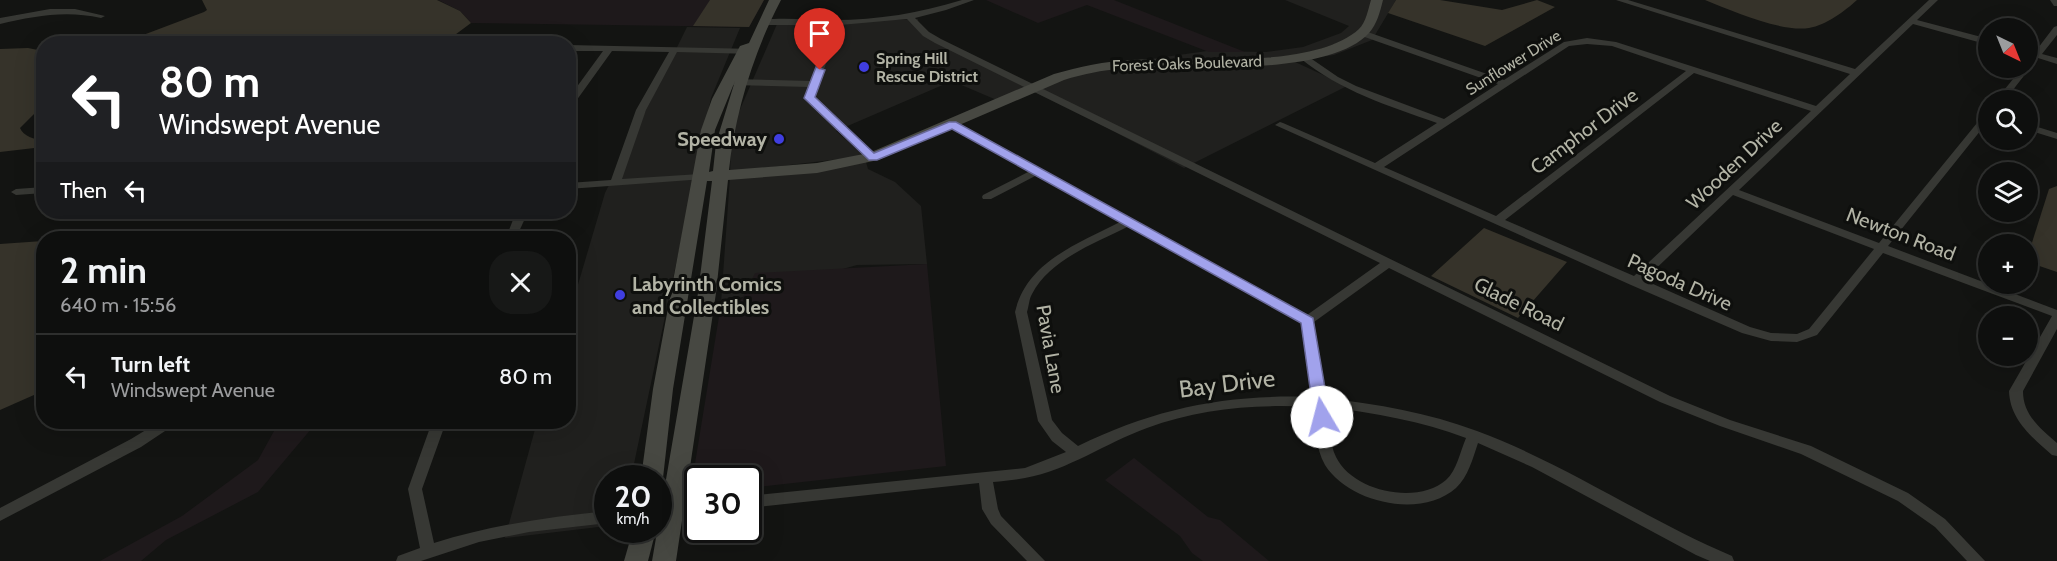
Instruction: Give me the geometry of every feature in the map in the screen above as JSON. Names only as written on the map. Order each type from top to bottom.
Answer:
[{"type":"main road","points":[[672,479],[706,296],[710,176],[708,130],[727,82],[748,51],[775,0]]},
{"type":"main road","points":[[1362,33],[1372,20],[1377,0]]},
{"type":"main road","name":"Forest Oaks Boulevard","points":[[710,176],[817,168],[873,157],[1073,73],[1117,65],[1270,60],[1303,56],[1335,48],[1362,33]]},
{"type":"main road","points":[[654,465],[679,298],[710,176],[743,82],[748,51]]},
{"type":"main road","points":[[679,298],[706,296]]},
{"type":"main road","points":[[636,561],[641,543]]},
{"type":"main road","points":[[664,561],[665,543]]},
{"type":"street","points":[[764,22],[876,23],[910,18],[969,0]]},
{"type":"street","points":[[1620,0],[1857,73]]},
{"type":"street","name":"Wooden Drive","points":[[1635,282],[1934,0]]},
{"type":"street","points":[[2054,0],[2057,4]]},
{"type":"street","points":[[0,21],[59,10],[77,10],[101,16]]},
{"type":"street","name":"Glade Road","points":[[910,18],[935,39],[1665,399],[1725,423],[1806,450],[1903,497],[1940,523],[1977,561]]},
{"type":"street","points":[[1911,21],[1978,39]]},
{"type":"street","points":[[837,23],[809,98],[873,157]]},
{"type":"street","points":[[2038,48],[2057,29]]},
{"type":"street","points":[[1362,33],[1506,84]]},
{"type":"street","name":"Sunflower Drive","points":[[1376,167],[1567,45],[1579,41],[1613,45],[1817,110]]},
{"type":"street","points":[[576,48],[748,51]]},
{"type":"street","points":[[576,95],[609,49]]},
{"type":"street","points":[[616,182],[641,110],[675,49]]},
{"type":"street","points":[[1303,56],[1317,69],[1343,83],[1445,123]]},
{"type":"street","points":[[2038,56],[2057,61]]},
{"type":"street","name":"Camphor Drive","points":[[1497,220],[1693,70]]},
{"type":"street","points":[[2008,90],[2018,78]]},
{"type":"street","points":[[727,82],[814,84]]},
{"type":"street","points":[[952,124],[1308,321]]},
{"type":"street","name":"Pagoda Drive","points":[[1280,125],[1746,330],[1773,338],[1796,338],[1814,332],[1978,129]]},
{"type":"street","points":[[2038,130],[2057,136]]},
{"type":"street","points":[[987,197],[1037,171]]},
{"type":"street","points":[[576,185],[710,176]]},
{"type":"street","points":[[16,192],[36,191]]},
{"type":"street","name":"Newton Road","points":[[1731,191],[2057,316]]},
{"type":"street","name":"Pavia Lane","points":[[1078,454],[1057,437],[1045,421],[1021,312],[1022,302],[1029,283],[1046,268],[1128,222]]},
{"type":"street","points":[[1308,321],[1389,261]]},
{"type":"street","points":[[2057,316],[2016,391],[2015,398],[2027,423],[2057,451]]},
{"type":"street","points":[[1308,321],[1319,401],[1331,461],[1348,480],[1372,493],[1387,496],[1414,498],[1441,491],[1457,477],[1474,435]]},
{"type":"street","name":"Bay Drive","points":[[762,501],[985,477],[1046,468],[1137,425],[1191,410],[1251,401],[1319,401],[1404,414],[1474,435],[1537,463],[1672,536],[1726,561]]},
{"type":"street","points":[[0,515],[159,429]]},
{"type":"street","points":[[428,551],[415,489],[436,429]]},
{"type":"street","points":[[985,477],[990,509],[996,520],[1037,561]]},
{"type":"street","points":[[404,561],[489,532],[523,525],[594,518]]},
{"type":"shaded area","points":[[202,0],[437,0],[460,11],[471,23],[453,36],[141,36],[207,10]]},
{"type":"shaded area","points":[[438,0],[764,0],[749,27],[471,23],[460,11]]},
{"type":"shaded area","points":[[710,0],[764,0],[749,27],[693,26]]},
{"type":"shaded area","points":[[986,0],[1114,0],[1245,52],[1209,52],[1087,5],[1038,23]]},
{"type":"shaded area","points":[[1285,0],[1373,0],[1367,19],[1358,32],[1342,42],[1304,54],[1268,58],[1129,62],[1207,51],[1266,52],[1303,47],[1341,33],[1349,26]]},
{"type":"shaded area","points":[[1382,0],[1396,0],[1372,40],[1334,55],[1293,61],[1347,86],[1184,168],[1036,91],[1062,79],[1104,69],[1272,62],[1350,45]]},
{"type":"shaded area","points":[[1396,0],[1440,0],[1502,10],[1537,0],[1555,7],[1485,46],[1388,13]]},
{"type":"shaded area","points":[[1705,0],[1857,0],[1822,24],[1809,28],[1797,28],[1756,20]]},
{"type":"shaded area","points":[[918,19],[919,29],[1029,85],[999,101],[952,81],[836,131],[865,156],[730,172],[732,128],[777,24]]},
{"type":"shaded area","points":[[687,27],[740,28],[711,98],[634,465],[594,465],[594,528],[505,538],[535,429],[576,429],[576,291],[605,193]]},
{"type":"shaded area","points":[[0,49],[36,50],[36,112],[20,128],[24,133],[36,139],[36,148],[0,152]]},
{"type":"shaded area","points":[[866,162],[868,169],[895,182],[921,206],[927,264],[857,265],[721,303],[730,177]]},
{"type":"shaded area","points":[[2057,186],[2057,272],[2038,265],[2038,234],[2035,234],[2049,189]]},
{"type":"shaded area","points":[[1484,228],[1567,262],[1518,318],[1431,276]]},
{"type":"shaded area","points":[[36,241],[36,394],[0,410],[0,244]]},
{"type":"shaded area","points":[[927,264],[946,466],[762,487],[762,465],[695,465],[721,304],[742,299],[755,273]]},
{"type":"shaded area","points":[[275,429],[311,429],[258,492],[166,540],[141,561],[100,561],[182,516],[258,460]]},
{"type":"shaded area","points":[[1134,458],[1208,517],[1220,520],[1269,561],[1203,561],[1192,553],[1180,536],[1105,480]]},
{"type":"place","name":"Spring Hill Rescue District","points":[[864,67]]},
{"type":"place","name":"Speedway","points":[[779,139]]},
{"type":"place","name":"Labyrinth Comics and Collectibles","points":[[620,295]]},
{"type":"route","points":[[820,70],[809,98],[873,157],[952,124],[1308,321],[1322,417]]}]
